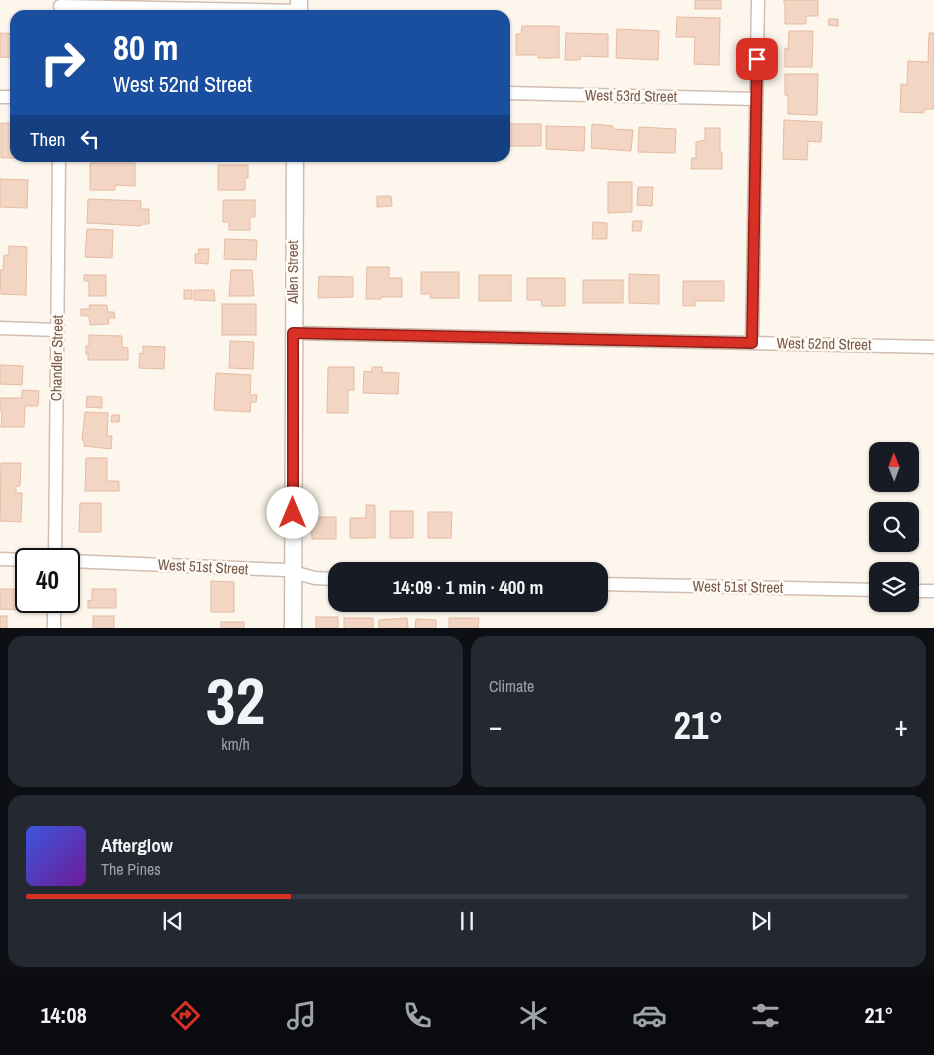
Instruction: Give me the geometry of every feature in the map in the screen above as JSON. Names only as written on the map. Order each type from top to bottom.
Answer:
[{"type":"street","points":[[752,343],[758,0]]},
{"type":"street","points":[[60,7],[299,9]]},
{"type":"street","name":"West 53rd Street","points":[[510,93],[756,99]]},
{"type":"street","name":"Chandler Street","points":[[55,548],[59,162]]},
{"type":"street","name":"Allen Street","points":[[293,628],[295,162]]},
{"type":"street","points":[[0,328],[57,330]]},
{"type":"street","name":"West 52nd Street","points":[[293,333],[934,347]]},
{"type":"street","points":[[0,559],[15,560]]},
{"type":"street","name":"West 51st Street","points":[[80,561],[285,570],[314,578],[328,578]]},
{"type":"street","name":"West 51st Street","points":[[608,584],[869,590]]},
{"type":"street","points":[[919,591],[934,591]]},
{"type":"street","points":[[54,613],[54,628]]},
{"type":"building","points":[[695,0],[721,0],[721,9],[695,9]]},
{"type":"building","points":[[784,0],[818,0],[818,16],[806,16],[806,24],[785,24]]},
{"type":"building","points":[[677,17],[720,18],[719,65],[694,64],[695,37],[676,37]]},
{"type":"building","points":[[829,19],[838,19],[838,26],[828,25]]},
{"type":"building","points":[[522,26],[559,26],[559,58],[538,58],[538,55],[516,55],[516,34],[521,34]]},
{"type":"building","points":[[617,29],[659,31],[658,60],[616,58]]},
{"type":"building","points":[[789,31],[813,31],[812,67],[785,67],[785,48],[788,49]]},
{"type":"building","points":[[0,33],[10,34],[10,58],[0,57]]},
{"type":"building","points":[[566,33],[608,34],[608,57],[581,56],[580,60],[565,60]]},
{"type":"building","points":[[929,33],[934,33],[934,109],[924,109],[924,113],[900,112],[901,84],[907,85],[908,61],[928,62]]},
{"type":"building","points":[[785,74],[818,74],[817,115],[788,114],[788,95],[785,95]]},
{"type":"building","points":[[784,120],[822,122],[821,142],[808,141],[807,160],[783,159]]},
{"type":"building","points":[[1,123],[10,123],[10,158],[1,158]]},
{"type":"building","points":[[510,124],[541,124],[541,146],[510,146]]},
{"type":"building","points":[[592,124],[613,126],[613,129],[633,130],[631,151],[591,148]]},
{"type":"building","points":[[546,126],[585,127],[584,151],[546,149]]},
{"type":"building","points":[[639,127],[676,129],[675,153],[638,152]]},
{"type":"building","points":[[705,128],[720,128],[722,169],[691,169],[692,158],[696,158],[696,142],[705,140]]},
{"type":"building","points":[[90,163],[135,163],[135,186],[115,185],[115,190],[90,190]]},
{"type":"building","points":[[218,165],[248,165],[248,178],[245,178],[245,190],[218,190]]},
{"type":"building","points":[[0,179],[28,180],[27,208],[0,207]]},
{"type":"building","points":[[608,182],[632,182],[632,212],[608,213]]},
{"type":"building","points":[[638,187],[653,187],[652,206],[637,205]]},
{"type":"building","points":[[377,196],[391,196],[392,206],[377,207]]},
{"type":"building","points":[[88,199],[141,201],[141,209],[149,209],[149,224],[141,224],[141,226],[87,223]]},
{"type":"building","points":[[223,200],[255,200],[255,217],[250,217],[250,230],[229,230],[229,222],[223,222]]},
{"type":"building","points":[[633,221],[642,221],[641,231],[632,231]]},
{"type":"building","points":[[593,222],[607,223],[607,239],[592,239]]},
{"type":"building","points":[[87,229],[113,230],[112,258],[85,257]]},
{"type":"building","points":[[225,239],[257,240],[256,260],[224,259]]},
{"type":"building","points":[[9,246],[27,247],[26,295],[1,294],[0,270],[3,270],[4,255],[9,255]]},
{"type":"building","points":[[198,249],[209,249],[208,264],[195,263],[195,254],[199,254]]},
{"type":"building","points":[[367,267],[389,267],[389,278],[402,278],[402,297],[366,299]]},
{"type":"building","points":[[231,270],[252,270],[254,296],[229,296]]},
{"type":"building","points":[[421,272],[459,272],[459,298],[430,298],[431,294],[421,294]]},
{"type":"building","points":[[629,274],[659,275],[659,304],[629,303]]},
{"type":"building","points":[[84,275],[106,275],[106,296],[89,296],[89,281],[84,281]]},
{"type":"building","points":[[479,275],[511,275],[511,301],[479,301]]},
{"type":"building","points":[[319,276],[353,277],[353,297],[318,298]]},
{"type":"building","points":[[527,278],[565,278],[565,306],[542,306],[541,300],[527,300]]},
{"type":"building","points":[[583,280],[623,280],[623,303],[583,303]]},
{"type":"building","points":[[683,281],[724,281],[724,301],[695,301],[695,306],[683,306]]},
{"type":"building","points":[[184,290],[192,290],[192,299],[184,299]]},
{"type":"building","points":[[194,290],[214,290],[215,301],[194,300]]},
{"type":"building","points":[[222,304],[256,304],[256,335],[222,335]]},
{"type":"building","points":[[89,305],[107,305],[108,312],[114,312],[115,318],[108,318],[109,324],[90,325],[89,316],[81,316],[81,309],[90,309]]},
{"type":"building","points":[[89,335],[122,336],[122,347],[128,348],[128,360],[88,360],[86,346],[89,346]]},
{"type":"building","points":[[230,341],[254,342],[253,369],[229,368]]},
{"type":"building","points":[[143,346],[165,347],[164,369],[139,368],[140,353],[143,354]]},
{"type":"building","points":[[0,365],[23,366],[22,385],[0,384]]},
{"type":"building","points":[[328,367],[354,367],[354,390],[348,390],[348,413],[327,413]]},
{"type":"building","points":[[372,367],[382,367],[382,372],[399,373],[398,394],[363,393],[364,371],[372,372]]},
{"type":"building","points":[[216,373],[251,375],[250,395],[257,395],[256,402],[251,402],[250,412],[214,410]]},
{"type":"building","points":[[22,390],[39,391],[38,406],[25,406],[24,427],[1,427],[2,412],[0,411],[0,398],[22,398]]},
{"type":"building","points":[[87,396],[102,397],[102,408],[86,407]]},
{"type":"building","points":[[85,412],[108,413],[107,436],[112,436],[111,449],[84,446],[84,441],[82,440]]},
{"type":"building","points":[[112,415],[120,415],[119,422],[111,422]]},
{"type":"building","points":[[86,458],[107,458],[107,481],[119,481],[119,491],[85,491]]},
{"type":"building","points":[[1,463],[21,463],[20,486],[16,486],[16,493],[22,493],[21,522],[0,521]]},
{"type":"building","points":[[80,503],[101,503],[101,532],[79,532]]},
{"type":"building","points":[[366,505],[375,505],[375,538],[350,538],[350,518],[366,518]]},
{"type":"building","points":[[390,511],[413,511],[413,538],[390,538]]},
{"type":"building","points":[[428,512],[452,512],[451,538],[428,538]]},
{"type":"building","points":[[311,517],[336,517],[336,539],[312,539]]},
{"type":"building","points":[[211,581],[234,582],[234,612],[211,612]]},
{"type":"building","points":[[0,589],[15,589],[15,610],[0,609]]},
{"type":"building","points":[[92,589],[116,589],[116,608],[88,608],[88,600],[92,601]]},
{"type":"building","points":[[0,616],[7,616],[7,628],[0,628]]},
{"type":"building","points":[[93,616],[114,616],[114,628],[93,628]]},
{"type":"building","points":[[316,617],[338,617],[338,628],[316,628]]},
{"type":"building","points":[[344,618],[373,618],[373,628],[344,628]]},
{"type":"building","points":[[407,618],[408,628],[379,628],[379,620]]},
{"type":"building","points":[[449,618],[479,618],[478,628],[449,628]]},
{"type":"building","points":[[416,619],[436,620],[436,628],[415,628]]},
{"type":"building","points":[[221,622],[244,622],[244,628],[221,628]]},
{"type":"route","points":[[293,513],[293,333],[752,343],[757,59]]}]
